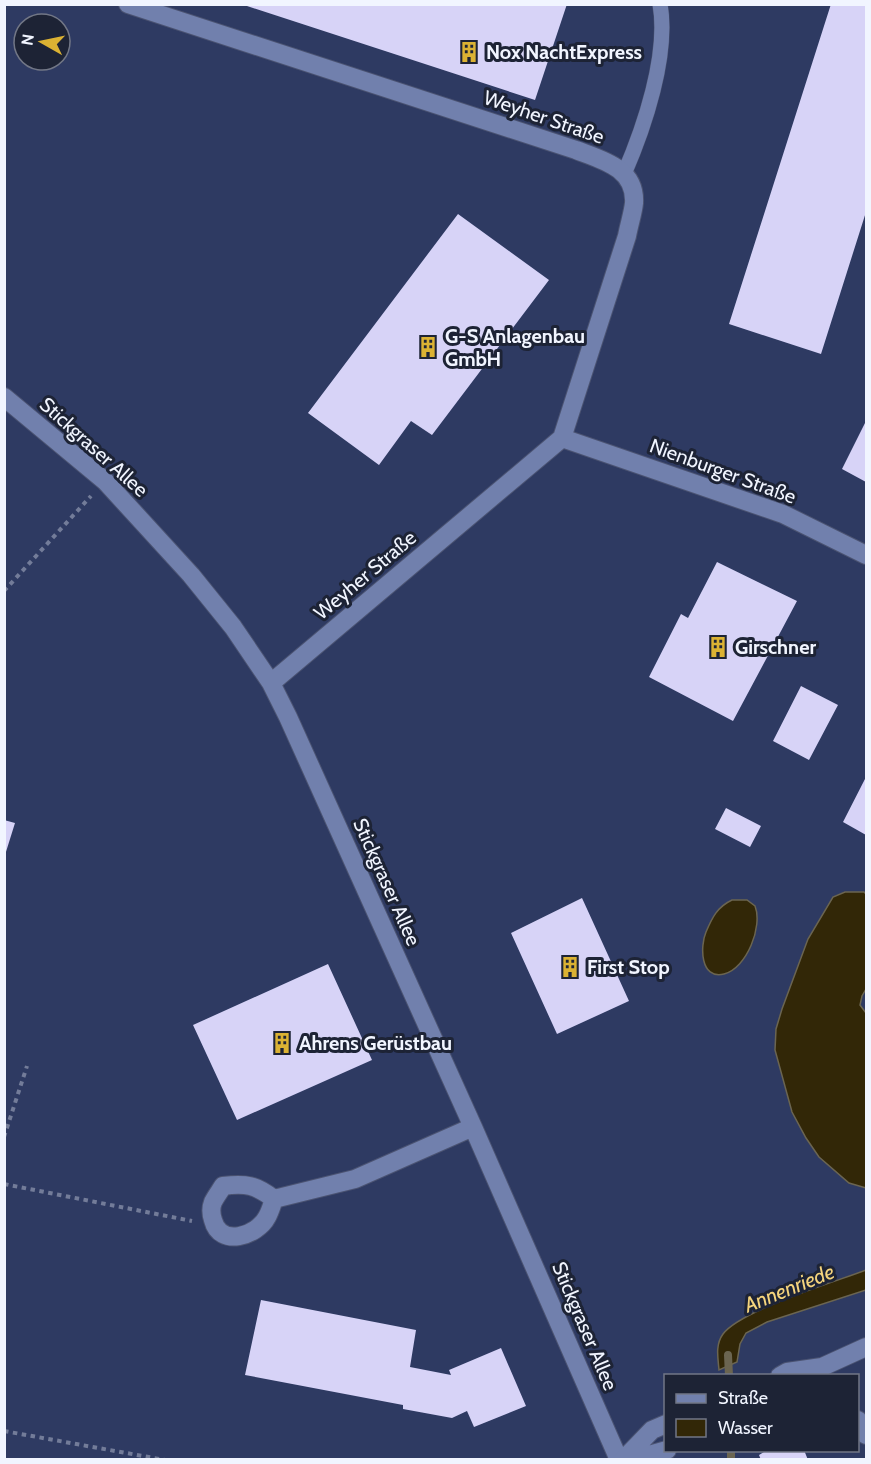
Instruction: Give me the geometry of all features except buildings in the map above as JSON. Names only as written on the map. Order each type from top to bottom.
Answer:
[{"type":"street","name":"Weyher Straße","points":[[128,4],[576,150],[615,165],[624,174]]},
{"type":"street","points":[[562,438],[627,236],[634,202],[632,183],[624,174]]},
{"type":"street","name":"Stickgraser Allee","points":[[4,397],[105,481],[191,575],[233,627],[271,683],[473,1127],[621,1460]]},
{"type":"street","name":"Weyher Straße","points":[[271,683],[562,438]]},
{"type":"street","name":"Nienburger Straße","points":[[562,438],[783,514],[867,555]]},
{"type":"street","points":[[274,1199],[355,1179],[473,1127]]},
{"type":"street","points":[[240,1184],[260,1188],[274,1199],[267,1219],[253,1231],[236,1238],[223,1235],[214,1225],[211,1214],[213,1203],[223,1186],[240,1184]]},
{"type":"street","points":[[784,1374],[788,1372],[821,1373],[867,1347]]},
{"type":"street","points":[[859,1422],[867,1435]]},
{"type":"street","points":[[621,1460],[652,1430],[664,1425]]},
{"type":"street","points":[[631,1460],[664,1451]]},
{"type":"lane","points":[[624,174],[650,97],[662,48],[660,4]]},
{"type":"path","points":[[4,591],[105,481]]},
{"type":"path","points":[[4,1137],[27,1066]]},
{"type":"path","points":[[4,1184],[214,1225]]},
{"type":"path","points":[[4,1431],[165,1460]]},
{"type":"water","points":[[845,892],[864,892],[866,894],[866,989],[860,1005],[866,1013],[866,1188],[849,1183],[819,1157],[806,1138],[792,1112],[775,1050],[776,1029],[808,939],[833,897]]},
{"type":"water","points":[[732,900],[747,900],[755,906],[757,924],[755,935],[740,964],[724,974],[716,974],[710,972],[706,967],[703,953],[704,938],[716,913]]},
{"type":"water","points":[[866,1270],[866,1290],[767,1322],[746,1333],[740,1344],[737,1362],[719,1370],[719,1343],[723,1334],[733,1325],[768,1306]]},
{"type":"waterway","name":"Annenriede","points":[[728,1355],[729,1374]]},
{"type":"waterway","name":"Annenriede","points":[[731,1452],[731,1460]]},
{"type":"place","name":"Nox NachtExpress","points":[[469,52]]},
{"type":"place","name":"G-S Anlagenbau GmbH","points":[[428,347]]},
{"type":"place","name":"Girschner","points":[[718,647]]},
{"type":"place","name":"First Stop","points":[[570,967]]},
{"type":"place","name":"Ahrens Gerüstbau","points":[[282,1043]]}]
